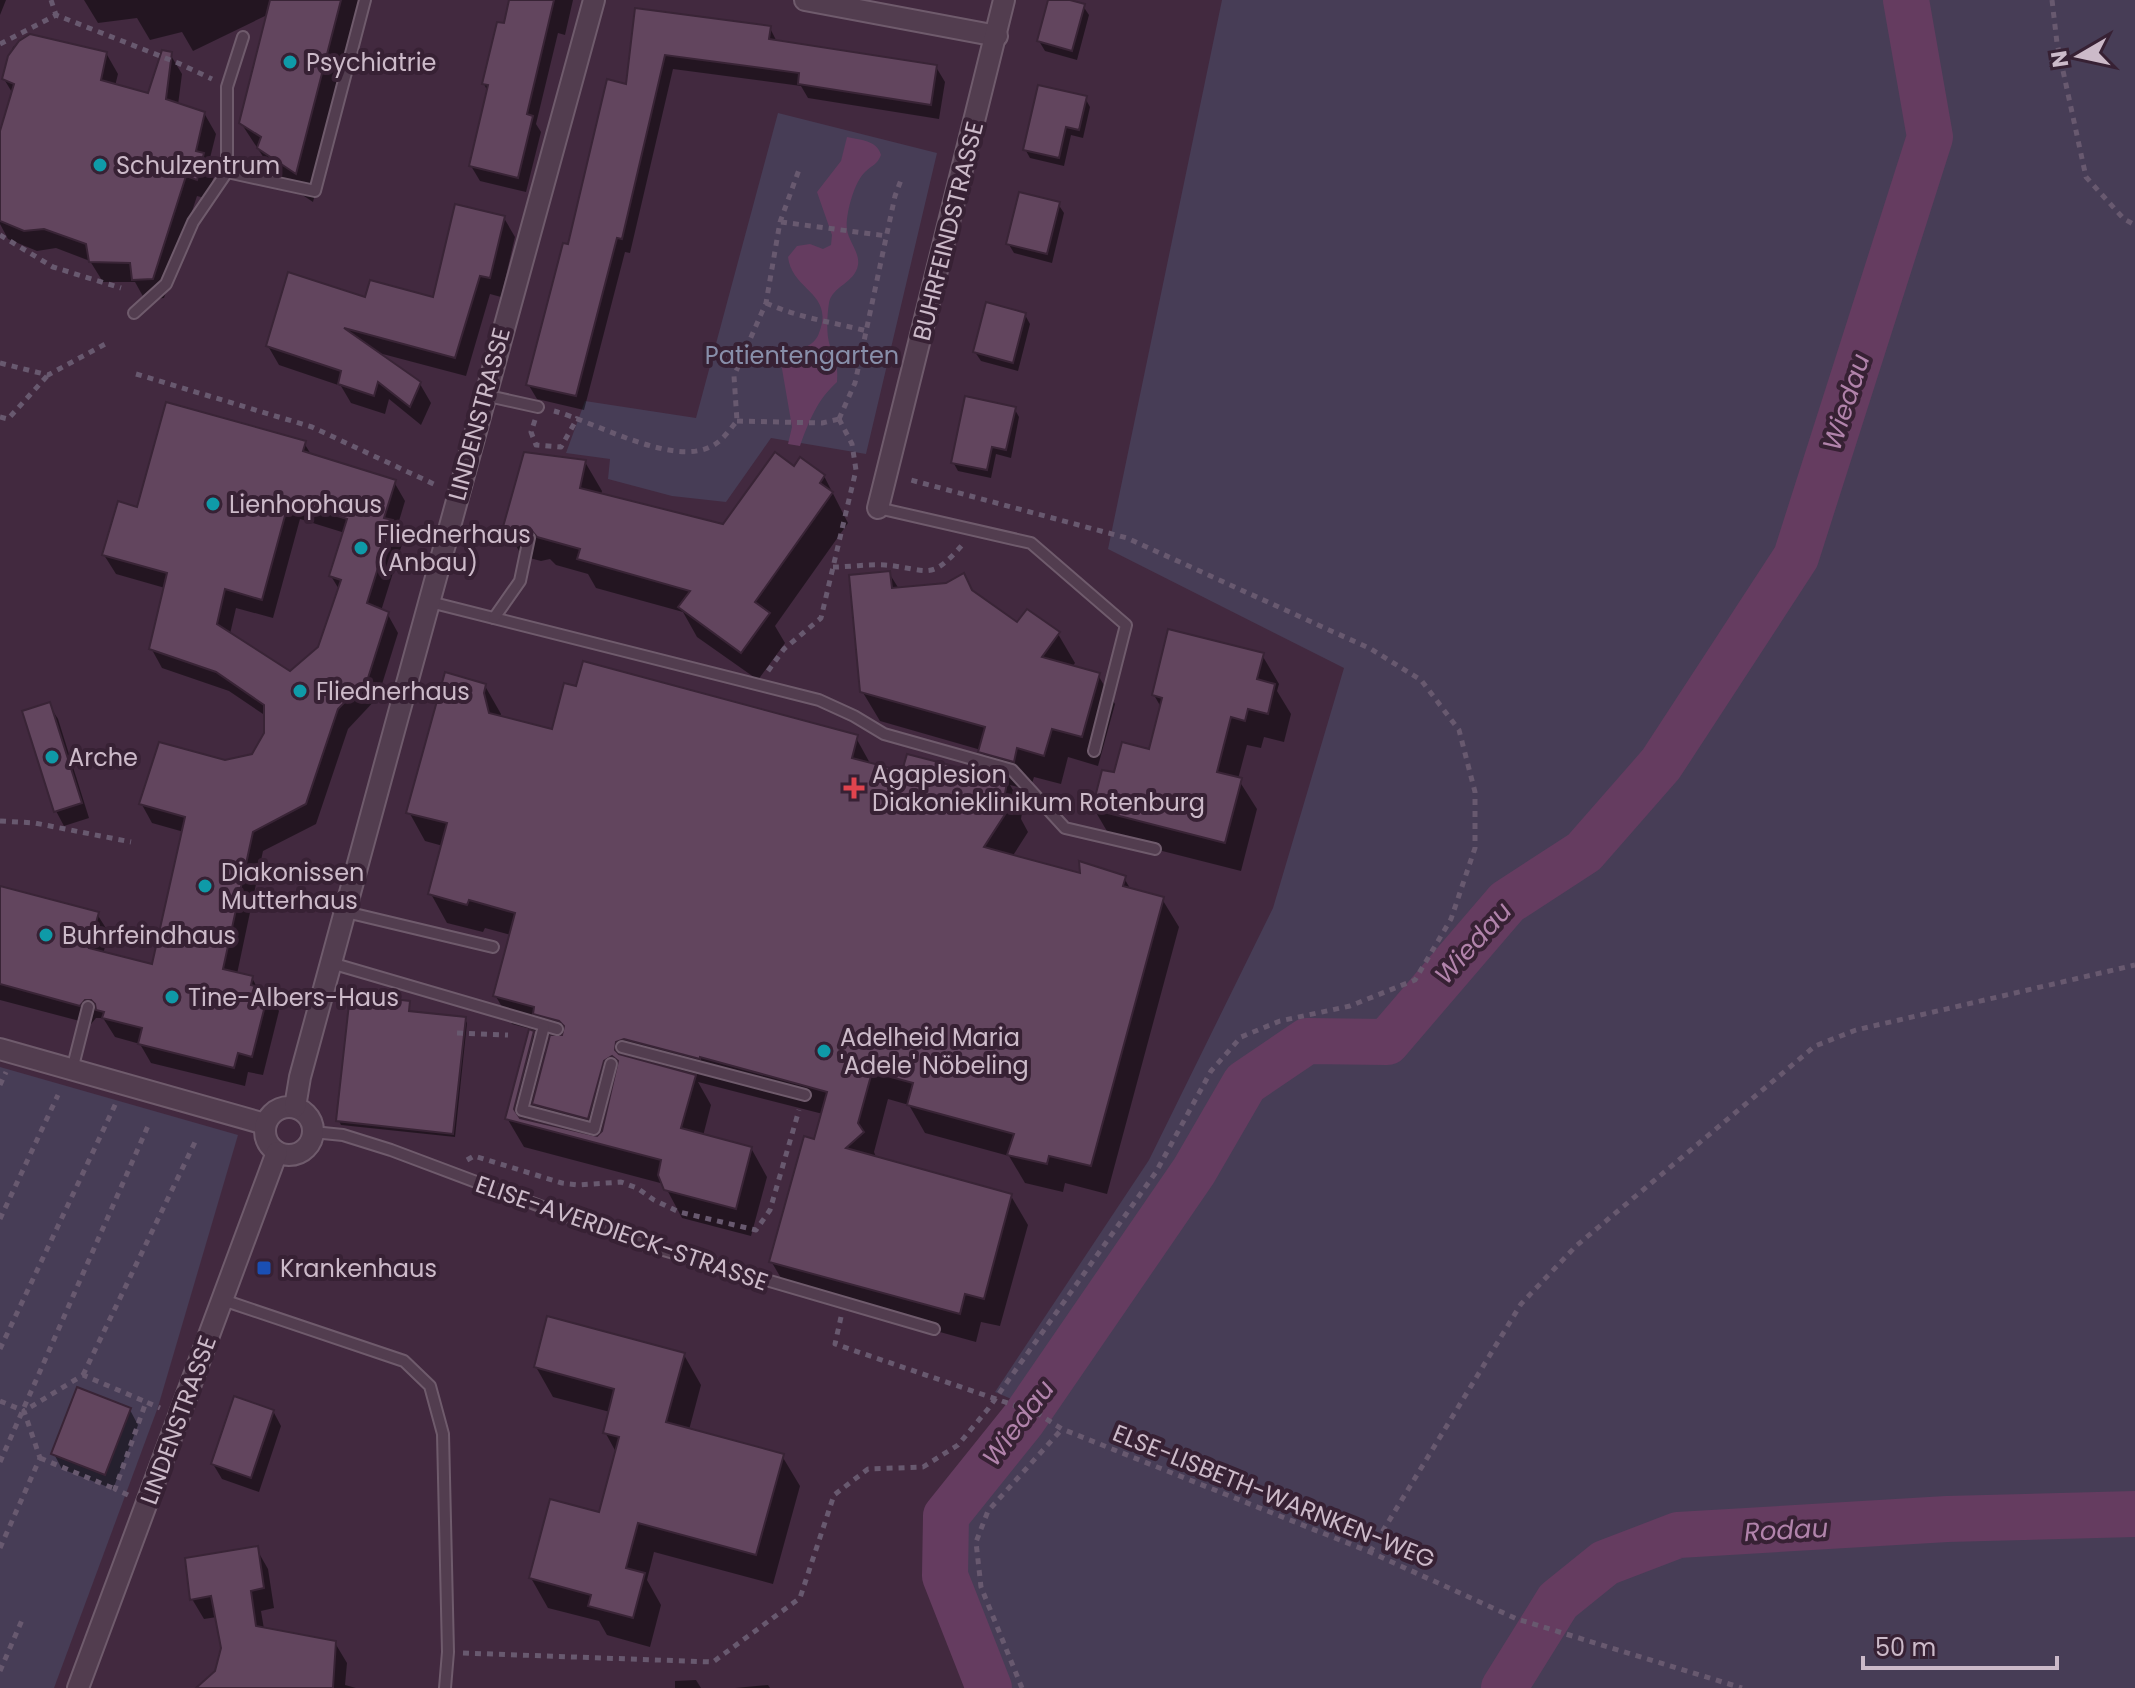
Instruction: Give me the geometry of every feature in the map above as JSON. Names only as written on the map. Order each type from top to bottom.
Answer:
[{"type":"street","name":"LINDENSTRASSE","points":[[295,1107],[300,1077],[457,494],[594,0]]},
{"type":"street","points":[[807,0],[997,36]]},
{"type":"street","name":"BUHRFEINDSTRASSE","points":[[878,508],[1004,0]]},
{"type":"street","points":[[0,1049],[265,1124]]},
{"type":"street","points":[[295,1107],[309,1116],[313,1132],[309,1145],[290,1155],[277,1152],[266,1140],[265,1124],[270,1114],[279,1108],[295,1107]]},
{"type":"street","name":"LINDENSTRASSE","points":[[78,1688],[277,1152]]},
{"type":"lane","points":[[227,172],[315,191],[365,0]]},
{"type":"lane","points":[[134,313],[166,284],[193,222],[227,172],[227,87],[243,37]]},
{"type":"lane","points":[[484,395],[538,407]]},
{"type":"lane","points":[[878,508],[1031,543],[1126,625],[1094,751]]},
{"type":"lane","points":[[494,618],[520,581],[529,538]]},
{"type":"lane","points":[[430,602],[819,700],[884,734],[1012,770],[1065,828],[1155,849]]},
{"type":"lane","points":[[346,912],[493,947]]},
{"type":"lane","points":[[331,963],[543,1031],[557,1029]]},
{"type":"lane","points":[[72,1070],[88,1007]]},
{"type":"lane","points":[[543,1031],[522,1110],[594,1129],[611,1064]]},
{"type":"lane","points":[[622,1047],[805,1095]]},
{"type":"lane","name":"ELISE-AVERDIECK-STRASSE","points":[[313,1132],[343,1135],[391,1150],[636,1242],[934,1329]]},
{"type":"lane","points":[[223,1300],[404,1361],[430,1386],[443,1434],[448,1652],[445,1688]]},
{"type":"path","points":[[51,0],[56,15]]},
{"type":"path","points":[[2052,0],[2057,43],[2086,177],[2124,219],[2135,225]]},
{"type":"path","points":[[0,44],[56,15],[178,63],[227,87]]},
{"type":"path","points":[[578,417],[561,447],[536,445],[531,432],[538,407],[578,417],[659,450],[709,448],[719,442],[737,421],[734,376],[766,303],[780,222],[800,167]]},
{"type":"path","points":[[839,419],[855,383],[901,180]]},
{"type":"path","points":[[780,222],[887,236]]},
{"type":"path","points":[[0,235],[53,267],[121,288]]},
{"type":"path","points":[[766,303],[807,319],[867,331]]},
{"type":"path","points":[[0,417],[8,419],[48,375],[109,342]]},
{"type":"path","points":[[0,363],[48,375]]},
{"type":"path","points":[[136,374],[312,427],[457,494]]},
{"type":"path","points":[[737,421],[810,423],[839,419]]},
{"type":"path","points":[[758,684],[784,649],[821,618],[856,470],[852,444],[839,419]]},
{"type":"path","points":[[448,1652],[713,1662],[800,1598],[834,1495],[868,1469],[923,1467],[958,1445],[996,1398],[1156,1172],[1211,1071],[1241,1037],[1280,1021],[1350,1006],[1415,980],[1451,919],[1475,848],[1475,792],[1459,730],[1421,680],[1371,649],[1127,538],[887,474]]},
{"type":"path","points":[[833,567],[885,565],[933,571],[947,563],[976,530]]},
{"type":"path","points":[[0,821],[35,823],[131,842]]},
{"type":"path","points":[[1370,1552],[1521,1304],[1576,1246],[1815,1046],[1856,1030],[2135,965]]},
{"type":"path","points":[[457,1033],[543,1031]]},
{"type":"path","points":[[0,1349],[125,1084]]},
{"type":"path","points":[[0,1219],[58,1095]]},
{"type":"path","points":[[474,1156],[562,1183],[621,1182],[679,1212],[756,1230],[770,1210],[791,1132],[805,1095]]},
{"type":"path","points":[[0,1462],[148,1126]]},
{"type":"path","points":[[24,1411],[83,1375],[197,1138]]},
{"type":"path","name":"ELSE-LISBETH-WARNKEN-WEG","points":[[844,1304],[835,1344],[1037,1413],[1062,1429],[1370,1552],[1517,1619],[1742,1688]]},
{"type":"path","points":[[83,1375],[179,1416]]},
{"type":"path","points":[[0,1401],[24,1411],[40,1458],[0,1548]]},
{"type":"path","points":[[115,1489],[146,1402]]},
{"type":"path","points":[[1022,1688],[981,1587],[976,1542],[988,1511],[1062,1429]]},
{"type":"path","points":[[40,1458],[147,1503]]},
{"type":"path","points":[[0,1671],[22,1620]]},
{"type":"green space","points":[[1222,0],[2135,0],[2135,1688],[973,1688],[964,1655],[942,1610],[927,1554],[933,1510],[1016,1401],[995,1392],[1149,1160],[1273,908],[1344,668],[1108,549]]},
{"type":"green space","name":"Patientengarten","points":[[778,113],[937,153],[866,454],[771,438],[726,502],[672,496],[608,479],[610,459],[566,453],[585,401],[696,418]]},
{"type":"green space","points":[[0,1067],[238,1135],[158,1407],[54,1688],[0,1688]]},
{"type":"shaded area","points":[[847,137],[876,146],[881,155],[861,177],[849,208],[847,230],[857,256],[856,271],[834,292],[829,303],[828,336],[837,366],[837,382],[819,404],[800,446],[788,444],[792,427],[781,363],[816,339],[822,320],[817,300],[797,278],[788,257],[797,246],[810,244],[823,249],[831,245],[832,235],[817,192],[841,161]]},
{"type":"building","name":"Psychiatrie","points":[[270,0],[341,0],[296,174],[257,148],[261,137],[239,123]]},
{"type":"building","points":[[509,0],[554,0],[527,114],[533,116],[518,178],[469,166],[488,85],[482,84],[497,22],[504,23]]},
{"type":"building","points":[[1048,0],[1085,4],[1072,51],[1037,41]]},
{"type":"building","points":[[635,8],[771,26],[769,39],[937,65],[931,105],[798,84],[799,73],[665,55],[622,239],[617,238],[576,396],[526,385],[563,243],[568,244],[607,79],[626,84]]},
{"type":"building","name":"Schulzentrum","points":[[30,34],[107,52],[101,80],[148,93],[162,50],[172,52],[166,99],[205,112],[196,151],[204,153],[197,180],[186,176],[153,279],[132,280],[130,263],[89,262],[86,244],[44,229],[24,231],[0,221],[0,131],[14,84],[2,79],[8,56],[19,41]]},
{"type":"building","points":[[1038,85],[1087,96],[1079,130],[1066,127],[1059,158],[1023,150]]},
{"type":"building","points":[[1019,192],[1060,202],[1047,254],[1006,244]]},
{"type":"building","points":[[455,204],[505,216],[490,278],[480,276],[455,358],[344,328],[421,382],[410,407],[378,382],[374,396],[338,384],[341,371],[266,346],[288,272],[365,297],[370,280],[433,297]]},
{"type":"building","points":[[986,302],[1026,313],[1013,363],[973,352]]},
{"type":"building","points":[[965,396],[1016,407],[1006,450],[992,447],[987,470],[951,463]]},
{"type":"building","points":[[166,402],[306,441],[303,451],[396,480],[384,518],[393,520],[367,603],[389,612],[368,678],[338,709],[306,804],[253,832],[223,969],[253,976],[251,985],[269,990],[252,1057],[238,1053],[234,1068],[138,1044],[142,1028],[102,1018],[104,1012],[96,1010],[91,1000],[85,1000],[80,1006],[0,984],[0,886],[99,912],[89,948],[152,964],[185,817],[139,804],[159,742],[225,760],[252,754],[264,733],[264,705],[216,672],[149,649],[167,573],[102,555],[118,501],[137,507]],"holes":[[[289,501],[347,519],[329,576],[341,580],[318,647],[290,671],[217,624],[225,589],[262,600]]]},
{"type":"building","points":[[524,452],[586,460],[580,488],[723,524],[775,452],[794,466],[800,457],[825,475],[820,483],[833,492],[755,602],[770,613],[741,653],[678,607],[690,591],[577,559],[580,549],[537,537],[531,530],[523,533],[503,527]]},
{"type":"building","points":[[890,571],[892,588],[946,583],[964,573],[972,590],[1017,622],[1027,609],[1060,632],[1042,657],[1100,673],[1082,737],[1052,729],[1044,756],[1017,748],[1014,762],[978,752],[985,727],[860,692],[849,575]]},
{"type":"building","points":[[1168,629],[1264,653],[1257,679],[1275,684],[1268,714],[1248,709],[1245,721],[1231,717],[1217,772],[1242,778],[1225,843],[1092,809],[1102,770],[1114,772],[1122,742],[1149,749],[1162,698],[1152,695]]},
{"type":"building","points":[[583,661],[858,735],[852,758],[902,771],[907,754],[1008,777],[1004,799],[1013,802],[984,847],[1080,873],[1079,861],[1126,876],[1123,886],[1164,897],[1091,1166],[1049,1156],[1047,1164],[1007,1155],[1014,1134],[907,1105],[913,1083],[872,1072],[858,1123],[864,1132],[846,1148],[1012,1194],[984,1299],[965,1294],[960,1314],[769,1262],[804,1136],[814,1139],[827,1092],[700,1057],[624,1039],[616,1042],[615,1050],[619,1054],[696,1075],[681,1128],[752,1147],[736,1209],[664,1190],[658,1175],[661,1160],[505,1119],[529,1029],[534,1031],[514,1109],[520,1118],[597,1136],[602,1131],[618,1061],[612,1056],[604,1061],[588,1119],[532,1104],[550,1035],[562,1035],[564,1026],[559,1021],[533,1014],[534,1007],[493,996],[515,913],[469,900],[467,905],[428,894],[447,823],[406,813],[445,672],[486,684],[484,693],[489,713],[552,729],[564,683],[576,686]]},
{"type":"building","name":"Arche","points":[[50,702],[82,803],[54,812],[22,711]]},
{"type":"building","points":[[376,997],[410,1001],[409,1011],[466,1017],[453,1134],[336,1121],[349,1004],[375,1007]]},
{"type":"building","points":[[547,1316],[685,1353],[666,1422],[784,1454],[756,1555],[638,1523],[626,1568],[645,1573],[633,1618],[588,1606],[591,1595],[529,1578],[550,1499],[599,1512],[619,1437],[603,1433],[614,1389],[534,1367]]},
{"type":"building","points":[[77,1387],[131,1408],[105,1475],[51,1454]]},
{"type":"building","points":[[234,1396],[274,1410],[251,1478],[211,1464]]},
{"type":"building","points":[[258,1546],[264,1588],[251,1591],[256,1626],[336,1641],[333,1688],[196,1688],[215,1671],[221,1648],[211,1596],[190,1600],[185,1558]]},
{"type":"waterway","name":"Wiedau","points":[[989,1688],[945,1576],[946,1516],[1023,1420],[1194,1171],[1245,1083],[1307,1041],[1387,1042],[1507,902],[1584,852],[1661,764],[1796,557],[1930,137],[1906,0]]},
{"type":"waterway","name":"Rodau","points":[[1504,1688],[1558,1601],[1605,1563],[1678,1535],[1947,1519],[2135,1514]]},
{"type":"place","name":"Psychiatrie","points":[[290,62]]},
{"type":"place","name":"Schulzentrum","points":[[100,165]]},
{"type":"place","name":"Lienhophaus","points":[[213,504]]},
{"type":"place","name":"Fliednerhaus (Anbau)","points":[[361,548]]},
{"type":"place","name":"Fliednerhaus","points":[[300,691]]},
{"type":"place","name":"Arche","points":[[52,757]]},
{"type":"place","name":"Agaplesion Diakonieklinikum Rotenburg","points":[[854,788]]},
{"type":"place","name":"Diakonissen Mutterhaus","points":[[205,886]]},
{"type":"place","name":"Buhrfeindhaus","points":[[46,935]]},
{"type":"place","name":"Tine-Albers-Haus","points":[[172,997]]},
{"type":"place","name":"Adelheid Maria 'Adele' Nöbeling","points":[[824,1051]]},
{"type":"place","name":"Krankenhaus","points":[[264,1268]]}]
